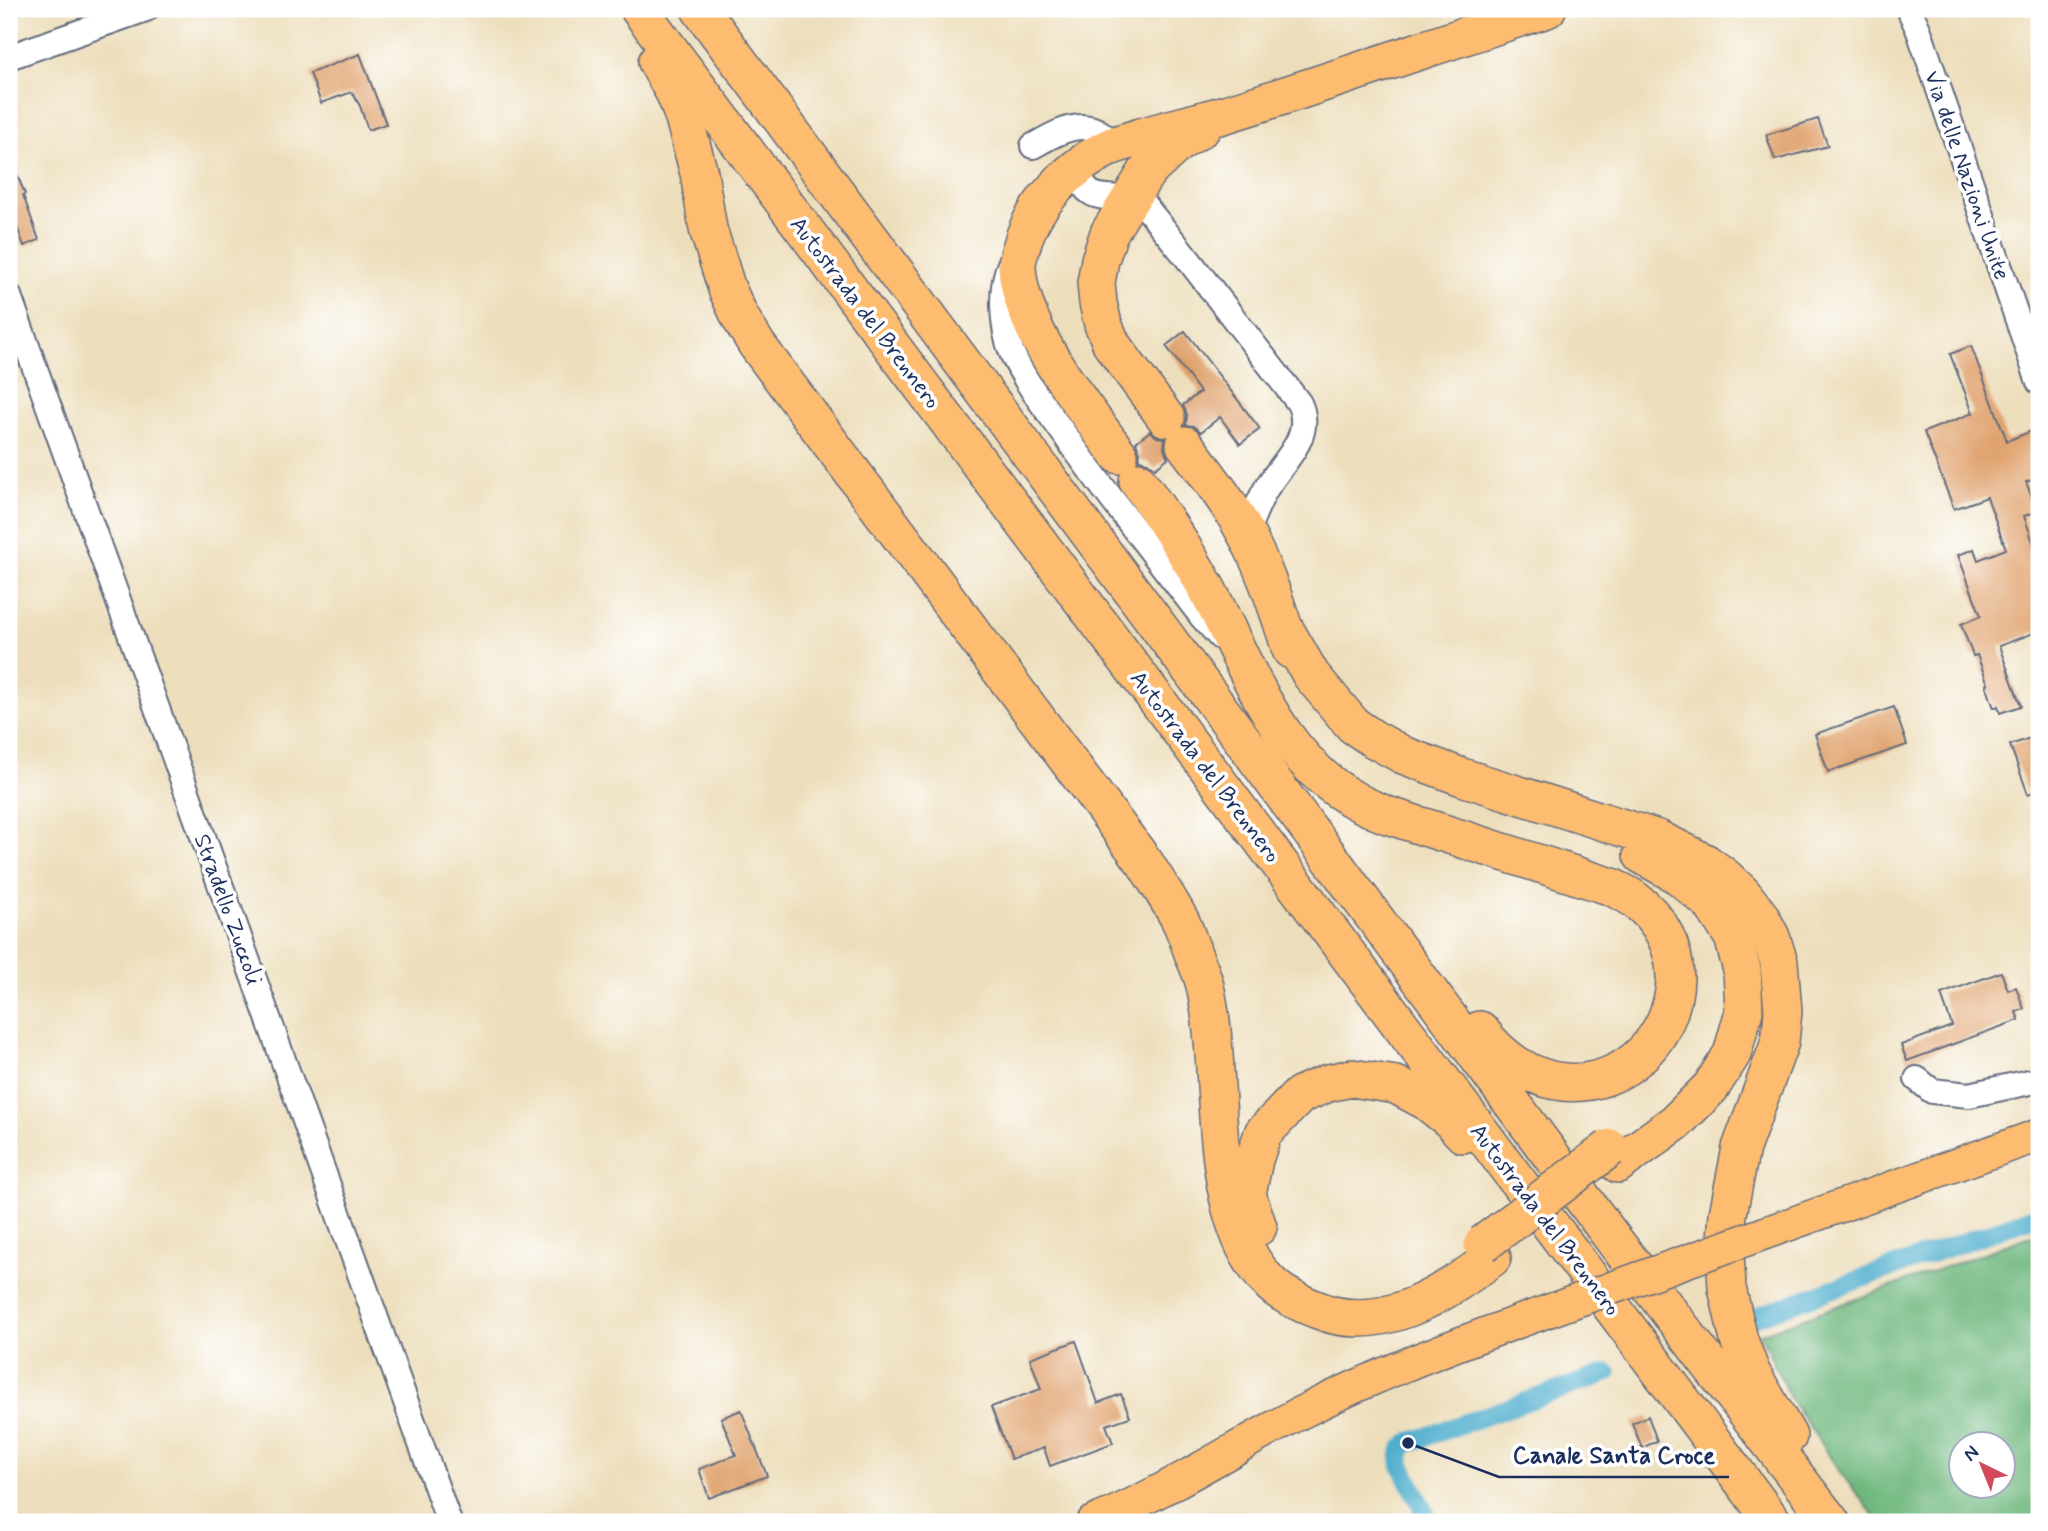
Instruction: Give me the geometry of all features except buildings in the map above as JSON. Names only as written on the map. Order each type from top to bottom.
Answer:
[{"type":"highway","points":[[621,9],[655,58],[675,94],[699,173],[708,229],[727,289],[751,337],[1145,863],[1181,922],[1205,985],[1215,1057],[1226,1191],[1239,1238],[1252,1263],[1273,1286],[1299,1302],[1327,1314],[1355,1318],[1406,1309],[1432,1298],[1464,1278],[1487,1251]]},
{"type":"highway","name":"Autostrada del Brennero","points":[[639,9],[1773,1522]]},
{"type":"highway","name":"Autostrada del Brennero","points":[[700,9],[1613,1239],[1831,1522]]},
{"type":"highway","points":[[1220,708],[1449,986],[1484,1034],[1510,1062],[1538,1076],[1565,1082],[1601,1080],[1630,1065],[1644,1054],[1656,1039],[1671,1011],[1675,990],[1675,966],[1671,948],[1662,930],[1635,899],[1612,887],[1387,815],[1357,802],[1335,788],[1288,742],[1257,692],[1207,589],[1172,530],[1065,382],[1042,343],[1022,296],[1017,263],[1026,232],[1039,207],[1062,181],[1112,146],[1227,113],[1547,9]]},
{"type":"highway","points":[[1227,113],[1177,144],[1146,173],[1131,196],[1110,233],[1100,260],[1096,283],[1103,324],[1112,345],[1236,516],[1246,534],[1283,626],[1303,689],[1323,721],[1343,742],[1384,771],[1461,799],[1642,854],[1679,876],[1711,902],[1733,937],[1742,970],[1744,1012],[1732,1054],[1711,1087],[1676,1122],[1614,1156]]},
{"type":"highway","points":[[1283,626],[1311,675],[1353,725],[1372,738],[1403,755],[1462,777],[1658,839],[1706,863],[1725,877],[1742,893],[1759,916],[1771,937],[1779,962],[1783,1011],[1780,1042],[1741,1148],[1730,1201],[1725,1251],[1727,1288],[1739,1340],[1751,1372],[1837,1522]]},
{"type":"highway","points":[[1243,661],[1330,754],[1357,776],[1403,800],[1610,863],[1653,879],[1681,897],[1710,931],[1726,975],[1725,1016],[1708,1061],[1686,1089],[1614,1156],[1487,1251],[1414,1288],[1374,1299],[1330,1296],[1289,1274],[1262,1241],[1247,1194],[1254,1160],[1264,1133],[1300,1094],[1328,1083],[1353,1078],[1395,1085],[1426,1101],[1450,1120],[1577,1262]]},
{"type":"main road","points":[[1093,1522],[1172,1485],[1298,1414],[1363,1382],[1448,1347],[2039,1135]]},
{"type":"street","points":[[9,57],[146,9]]},
{"type":"street","name":"Via delle Nazioni Unite","points":[[1909,9],[1919,31],[2039,382]]},
{"type":"street","points":[[1033,146],[1058,132],[1089,126],[1104,134],[1112,146]]},
{"type":"street","points":[[1080,167],[1084,187],[1092,194],[1102,197],[1131,196],[1145,206],[1303,412],[1304,423],[1298,444],[1264,493],[1246,534]]},
{"type":"street","points":[[1026,232],[1008,269],[1003,302],[1005,331],[1012,354],[1089,468],[1202,617],[1243,661]]},
{"type":"street","name":"Stradello Zuccoli","points":[[9,296],[449,1522]]},
{"type":"street","points":[[1917,1079],[1932,1091],[1969,1095],[2039,1080]]},
{"type":"green space","points":[[2039,1233],[2039,1522],[1879,1522],[1840,1472],[1790,1398],[1760,1334]]},
{"type":"waterway","points":[[1752,1318],[2039,1215]]},
{"type":"waterway","points":[[1429,1522],[1401,1464],[1401,1452],[1405,1445],[1607,1373]]},
{"type":"place","name":"Canale Santa Croce","points":[[1408,1443]]}]
